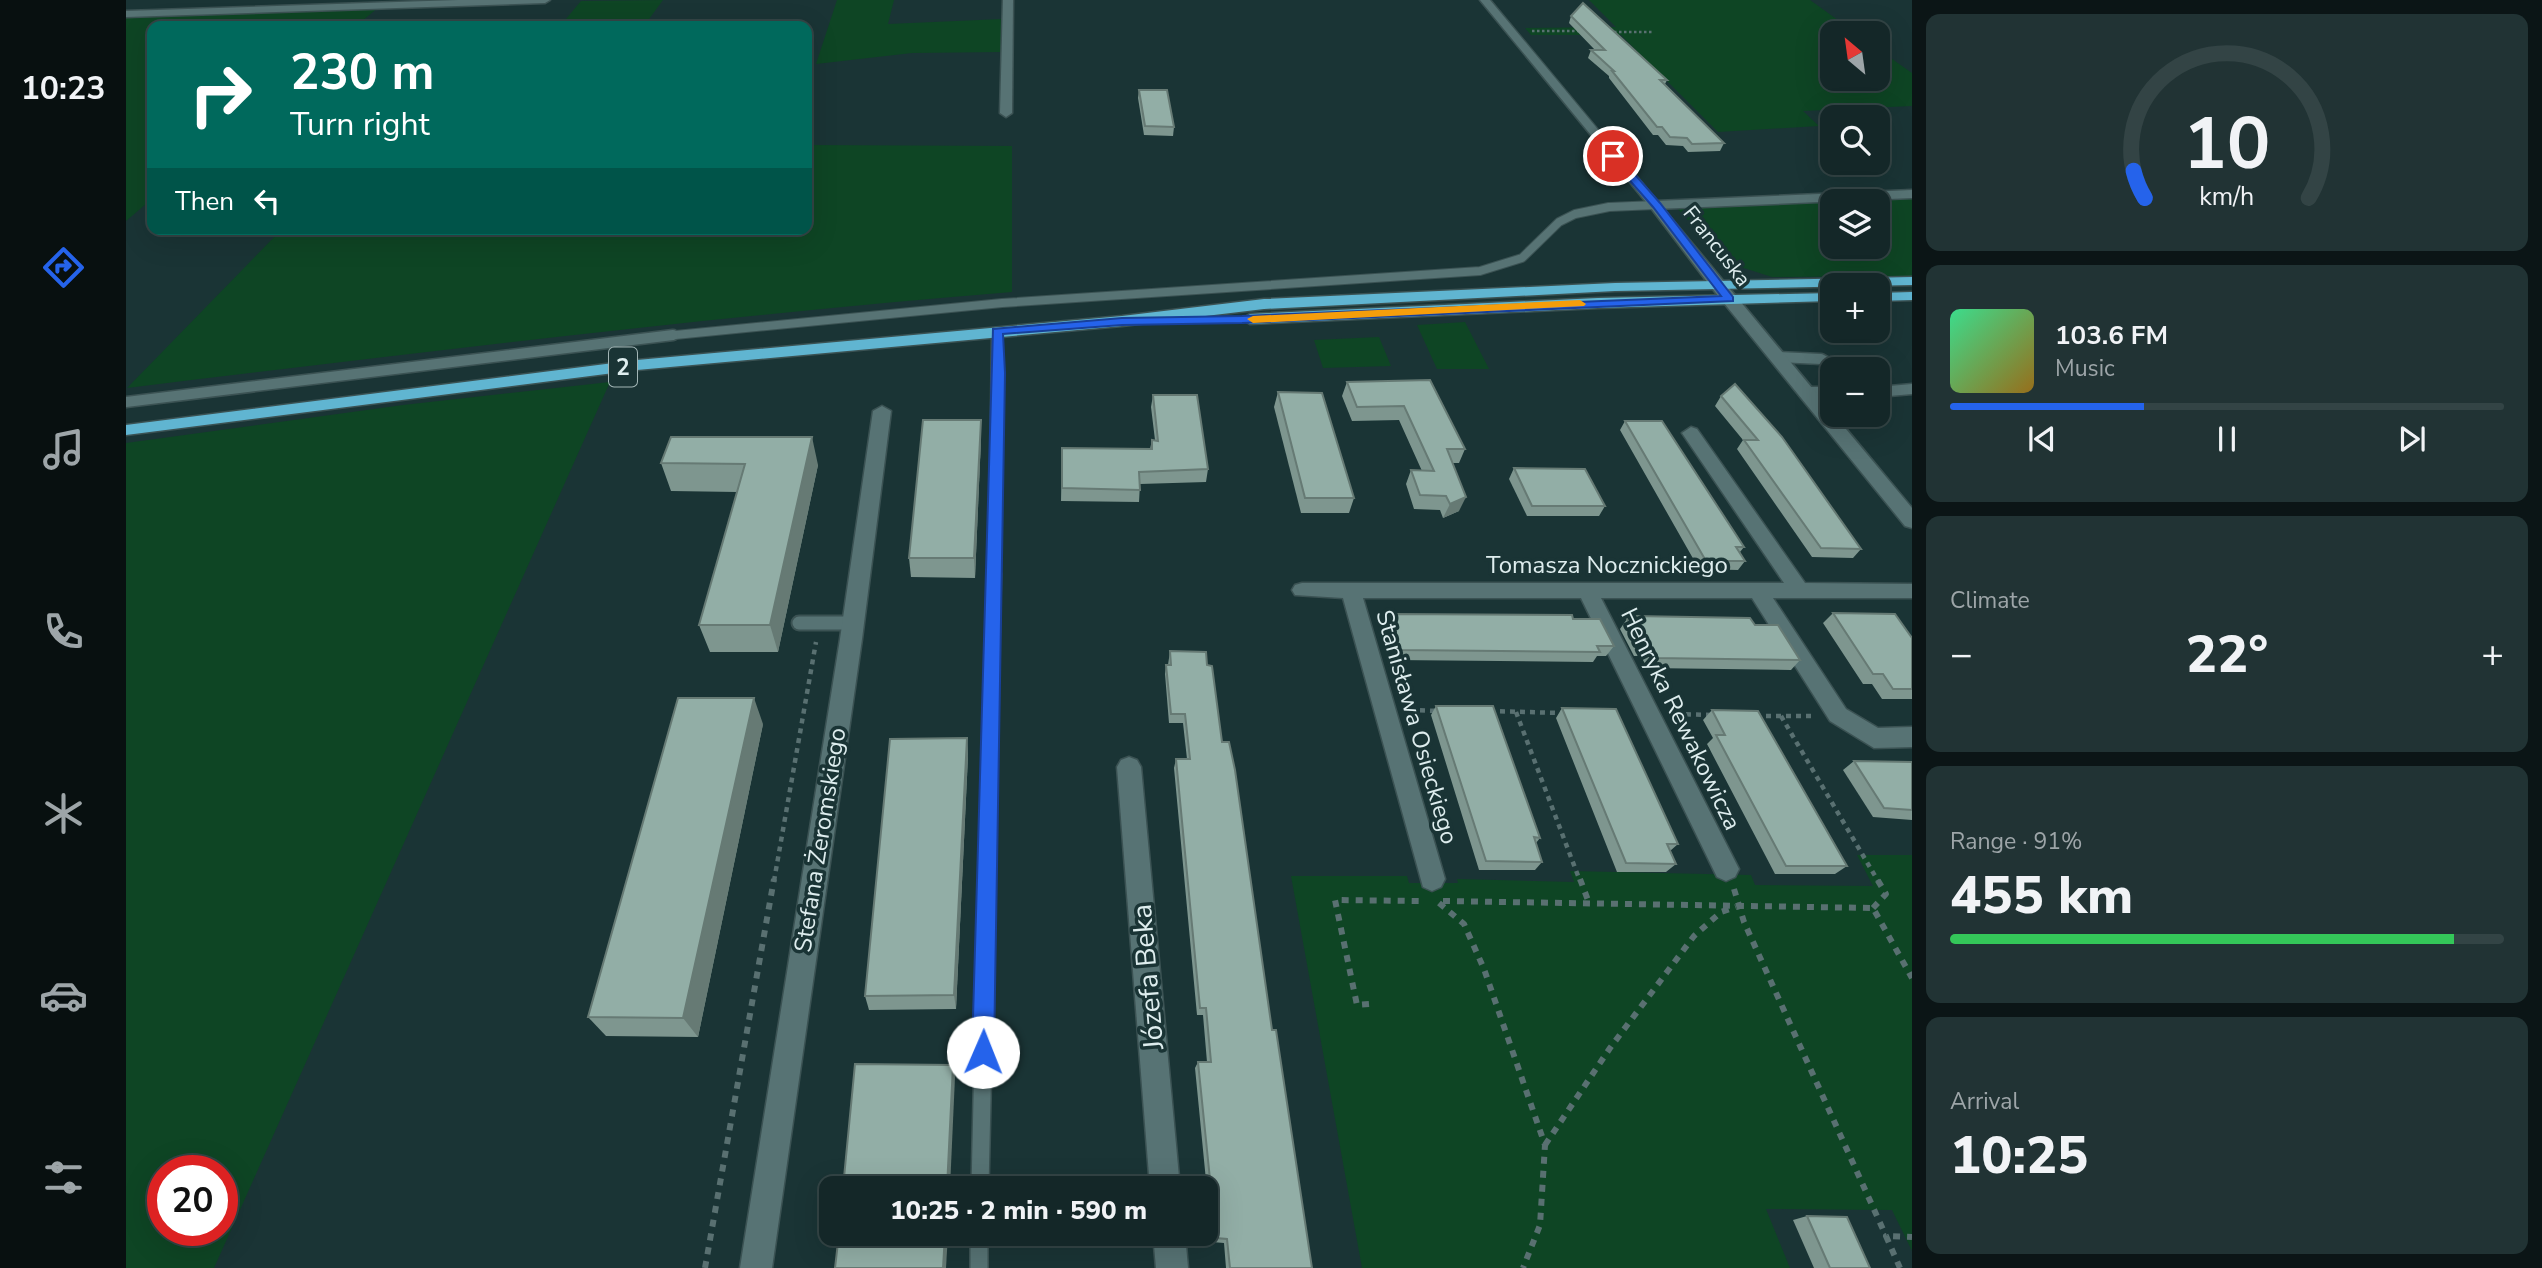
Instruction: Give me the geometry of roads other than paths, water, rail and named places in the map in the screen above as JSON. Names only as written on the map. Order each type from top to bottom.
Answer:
[{"type":"highway","name":"2","points":[[126,430],[572,373],[1122,321],[1264,304],[1716,284],[1912,281]]},
{"type":"highway","points":[[1890,297],[1912,296]]},
{"type":"highway","name":"2","points":[[1122,321],[1242,320],[1820,297]]},
{"type":"street","points":[[126,14],[545,0]]},
{"type":"street","points":[[1006,113],[1008,0]]},
{"type":"street","name":"Francuska","points":[[1485,0],[1656,205],[1716,284],[1912,521]]},
{"type":"street","points":[[1656,205],[1912,194]]},
{"type":"street","points":[[1890,390],[1912,389]]},
{"type":"street","points":[[1807,392],[1820,392]]},
{"type":"street","name":"Stefana Żeromskiego","points":[[756,1268],[853,623],[882,411]]},
{"type":"street","points":[[1692,433],[1800,591]]},
{"type":"street","name":"Tomasza Nocznickiego","points":[[1302,590],[1759,593],[1912,591]]},
{"type":"street","name":"Stanisława Osieckiego","points":[[1351,590],[1432,879]]},
{"type":"street","name":"Henryka Rewakowicza","points":[[1588,592],[1726,869]]},
{"type":"street","points":[[1759,593],[1838,715],[1874,738],[1912,737]]},
{"type":"street","name":"Józefa Beka","points":[[1129,767],[1164,1176]]},
{"type":"street","points":[[1170,1246],[1171,1268]]},
{"type":"lane","points":[[126,402],[615,341],[976,305],[1480,271],[1523,258],[1556,223],[1569,216],[1594,210],[1656,205]]},
{"type":"lane","points":[[980,1176],[999,373],[997,331]]},
{"type":"lane","points":[[1776,357],[1820,359]]},
{"type":"lane","points":[[799,623],[853,623]]},
{"type":"lane","points":[[979,1246],[979,1268]]}]
